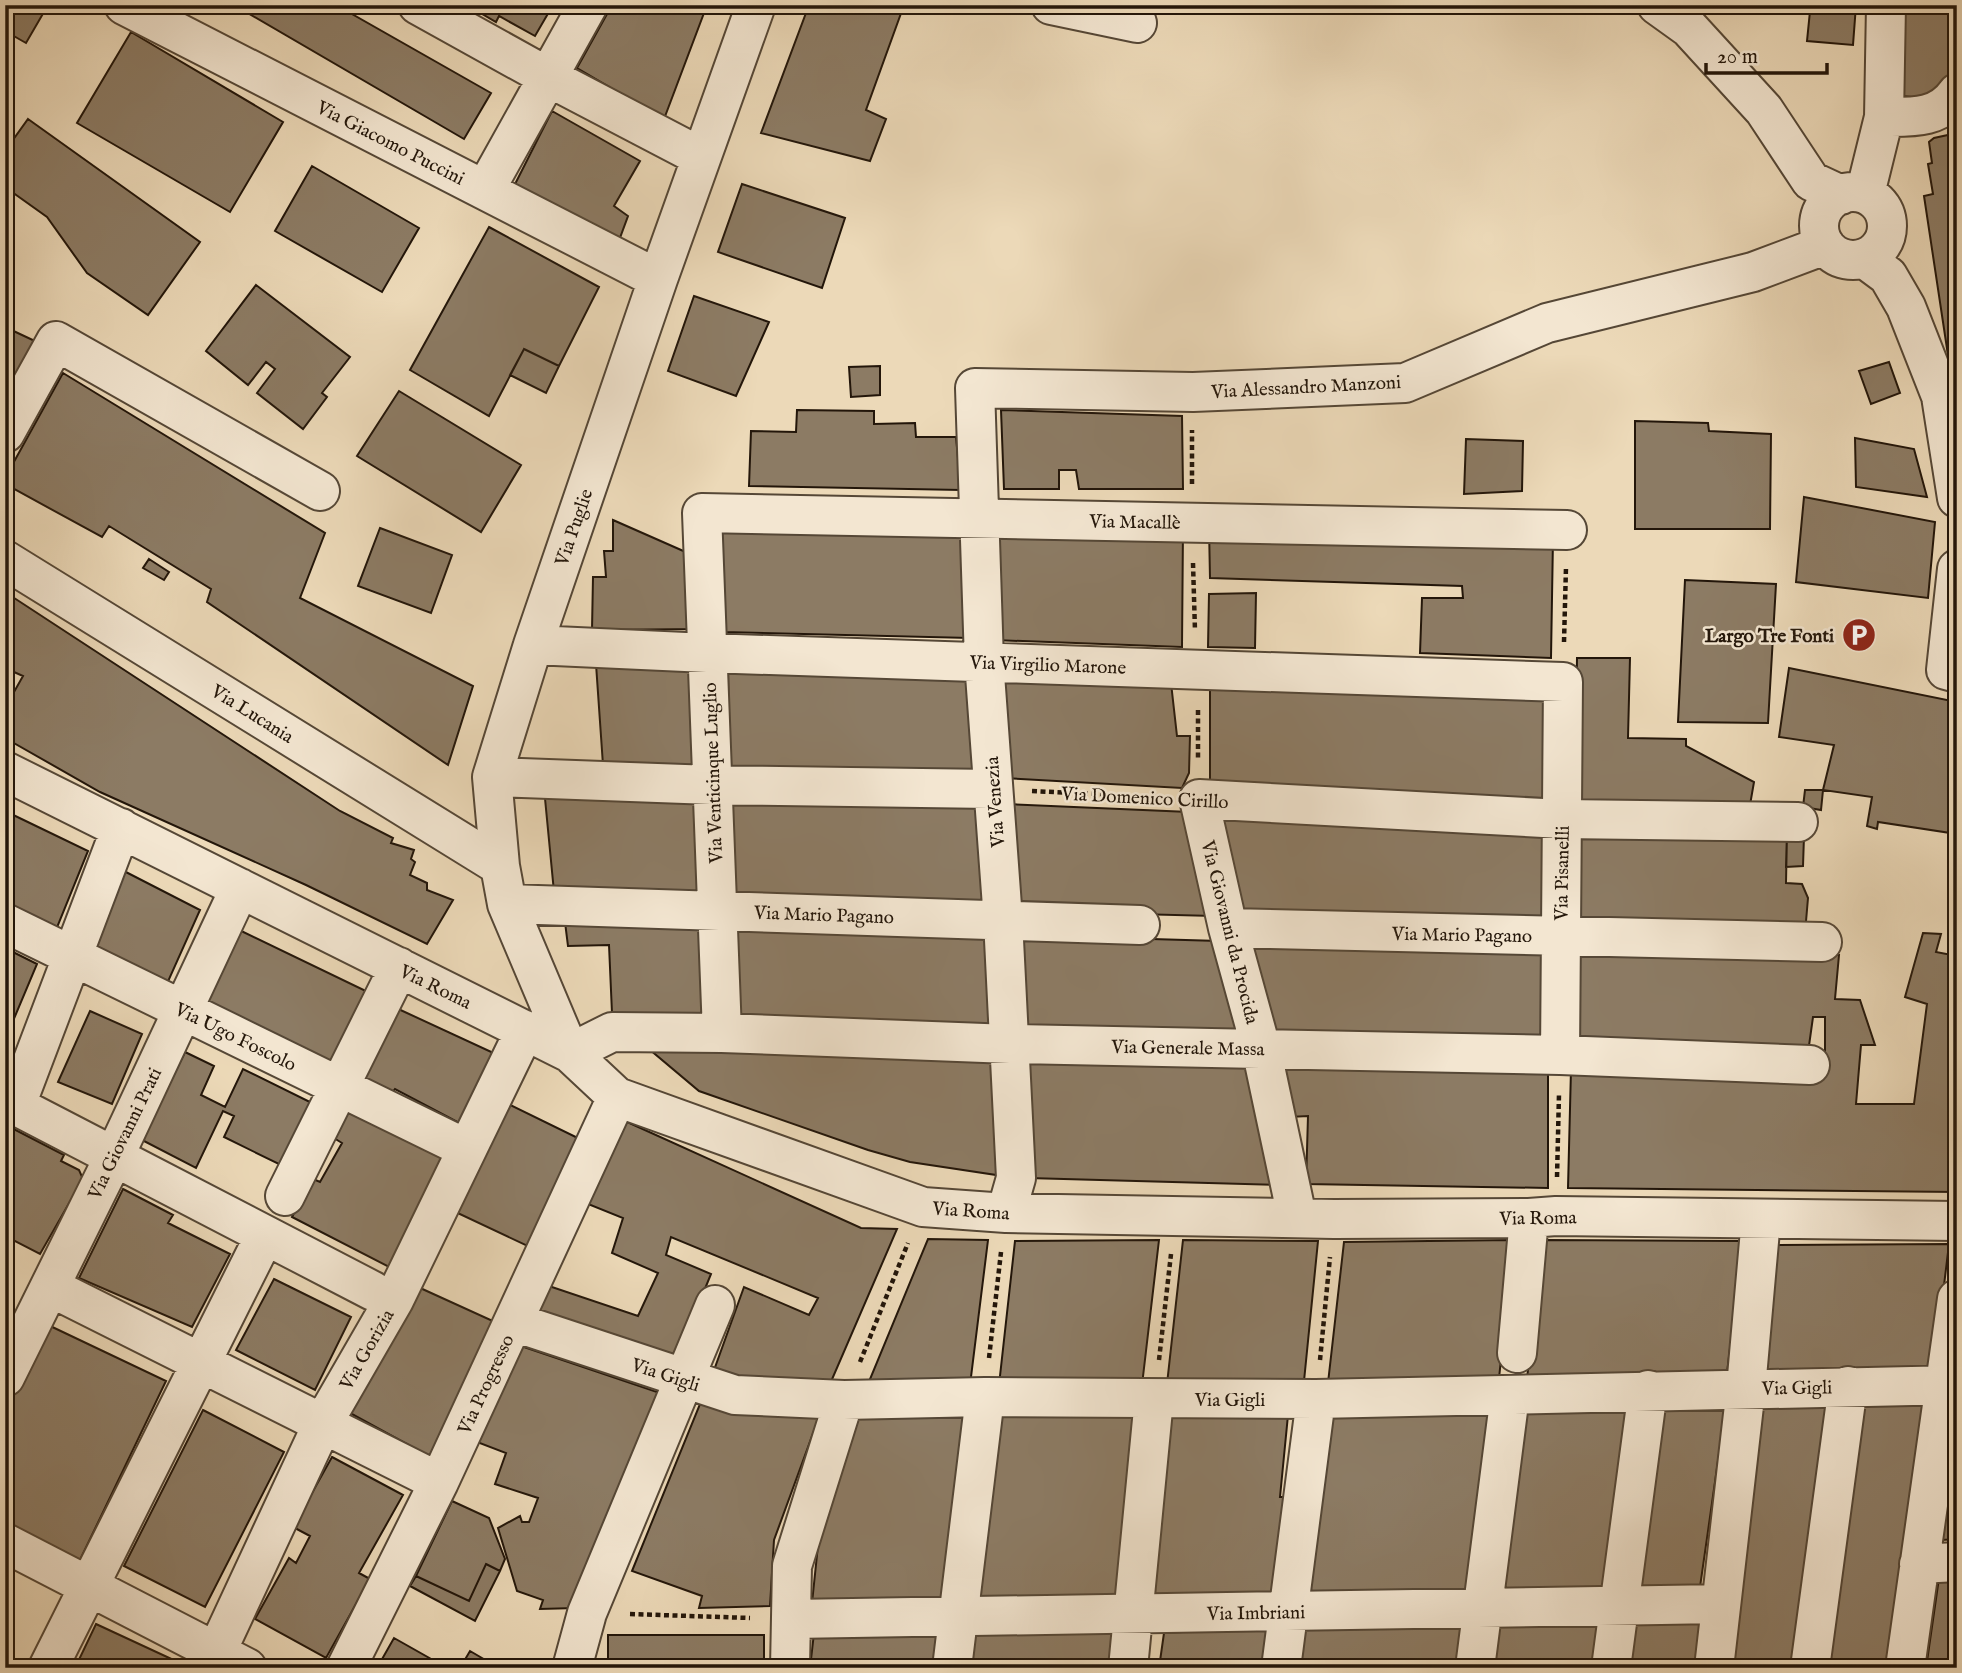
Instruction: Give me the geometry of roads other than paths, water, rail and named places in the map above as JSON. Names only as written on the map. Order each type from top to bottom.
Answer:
[{"type":"street","name":"Via Giacomo Puccini","points":[[124,5],[657,279]]},
{"type":"street","points":[[418,5],[701,157]]},
{"type":"street","points":[[485,190],[588,5]]},
{"type":"street","name":"Via Puglie","points":[[570,1053],[507,904],[500,866],[492,777],[533,645],[657,279],[756,5]]},
{"type":"street","points":[[1051,5],[1137,23]]},
{"type":"street","points":[[1657,5],[1689,28],[1764,110],[1811,181],[1881,207],[1887,226],[1881,246],[1865,259]]},
{"type":"street","points":[[1853,195],[1884,117],[1886,5]]},
{"type":"street","points":[[1884,117],[1925,116],[1949,104],[1957,93]]},
{"type":"street","points":[[1853,195],[1832,200],[1821,216],[1819,226],[1825,245],[1842,259],[1865,259],[1888,276],[1906,307],[1941,396],[1957,498]]},
{"type":"street","name":"Via Alessandro Manzoni","points":[[975,388],[1193,392],[1405,383],[1547,323],[1754,271],[1825,245]]},
{"type":"street","points":[[5,433],[56,341],[320,491]]},
{"type":"street","name":"Via Venezia","points":[[975,388],[984,661],[1003,920],[1016,1178],[1006,1213]]},
{"type":"street","name":"Via Macallè","points":[[702,513],[1567,530]]},
{"type":"street","name":"Via Venticinque Luglio","points":[[702,513],[722,1032]]},
{"type":"street","name":"Via Lucania","points":[[5,560],[500,866]]},
{"type":"street","points":[[1952,671],[1957,569]]},
{"type":"street","name":"Via Virgilio Marone","points":[[533,645],[1563,682]]},
{"type":"street","name":"Via Pisanelli","points":[[1560,1055],[1563,682]]},
{"type":"street","name":"Via Roma","points":[[5,771],[570,1053],[617,1097],[923,1207],[1006,1213],[1316,1218],[1957,1221]]},
{"type":"street","points":[[492,777],[712,785],[992,789]]},
{"type":"street","name":"Via Domenico Cirillo","points":[[1199,799],[1562,819],[1798,822]]},
{"type":"street","name":"Via Giovanni da Procida","points":[[1199,799],[1228,928],[1261,1048],[1316,1218]]},
{"type":"street","points":[[121,828],[72,956],[10,1102],[373,1291]]},
{"type":"street","name":"Via Giovanni Prati","points":[[5,1377],[114,1157],[240,888]]},
{"type":"street","name":"Via Mario Pagano","points":[[507,904],[1140,925]]},
{"type":"street","name":"Via Ugo Foscolo","points":[[5,923],[467,1149]]},
{"type":"street","name":"Via Mario Pagano","points":[[1228,928],[1822,942]]},
{"type":"street","points":[[285,1195],[399,967]]},
{"type":"street","name":"Via Gorizia","points":[[224,1662],[323,1423],[394,1300],[525,1030]]},
{"type":"street","name":"Via Generale Massa","points":[[570,1053],[612,1032],[722,1032],[1010,1044],[1560,1055],[1810,1065]]},
{"type":"street","name":"Via Progresso","points":[[346,1668],[439,1482],[617,1097]]},
{"type":"street","points":[[1517,1353],[1543,1217]]},
{"type":"street","points":[[1714,1668],[1746,1388],[1761,1219]]},
{"type":"street","points":[[48,1668],[265,1236]]},
{"type":"street","points":[[50,1287],[439,1482]]},
{"type":"street","points":[[1905,1668],[1919,1563],[1951,1385],[1957,1299]]},
{"type":"street","points":[[572,1668],[587,1613],[715,1305]]},
{"type":"street","name":"Via Gigli","points":[[514,1322],[735,1395],[844,1400],[985,1397],[1316,1399],[1951,1385]]},
{"type":"street","points":[[1810,1668],[1849,1386]]},
{"type":"street","points":[[1611,1668],[1648,1390]]},
{"type":"street","points":[[1475,1668],[1510,1395]]},
{"type":"street","points":[[952,1668],[985,1397]]},
{"type":"street","points":[[1128,1668],[1154,1399]]},
{"type":"street","points":[[1281,1668],[1316,1399]]},
{"type":"street","points":[[790,1668],[792,1566],[844,1400]]},
{"type":"street","points":[[5,1543],[224,1662]]},
{"type":"street","points":[[1919,1563],[1957,1562]]},
{"type":"street","name":"Via Imbriani","points":[[792,1619],[1721,1604]]},
{"type":"place","name":"Largo Tre Fonti","points":[[1859,635]]}]
